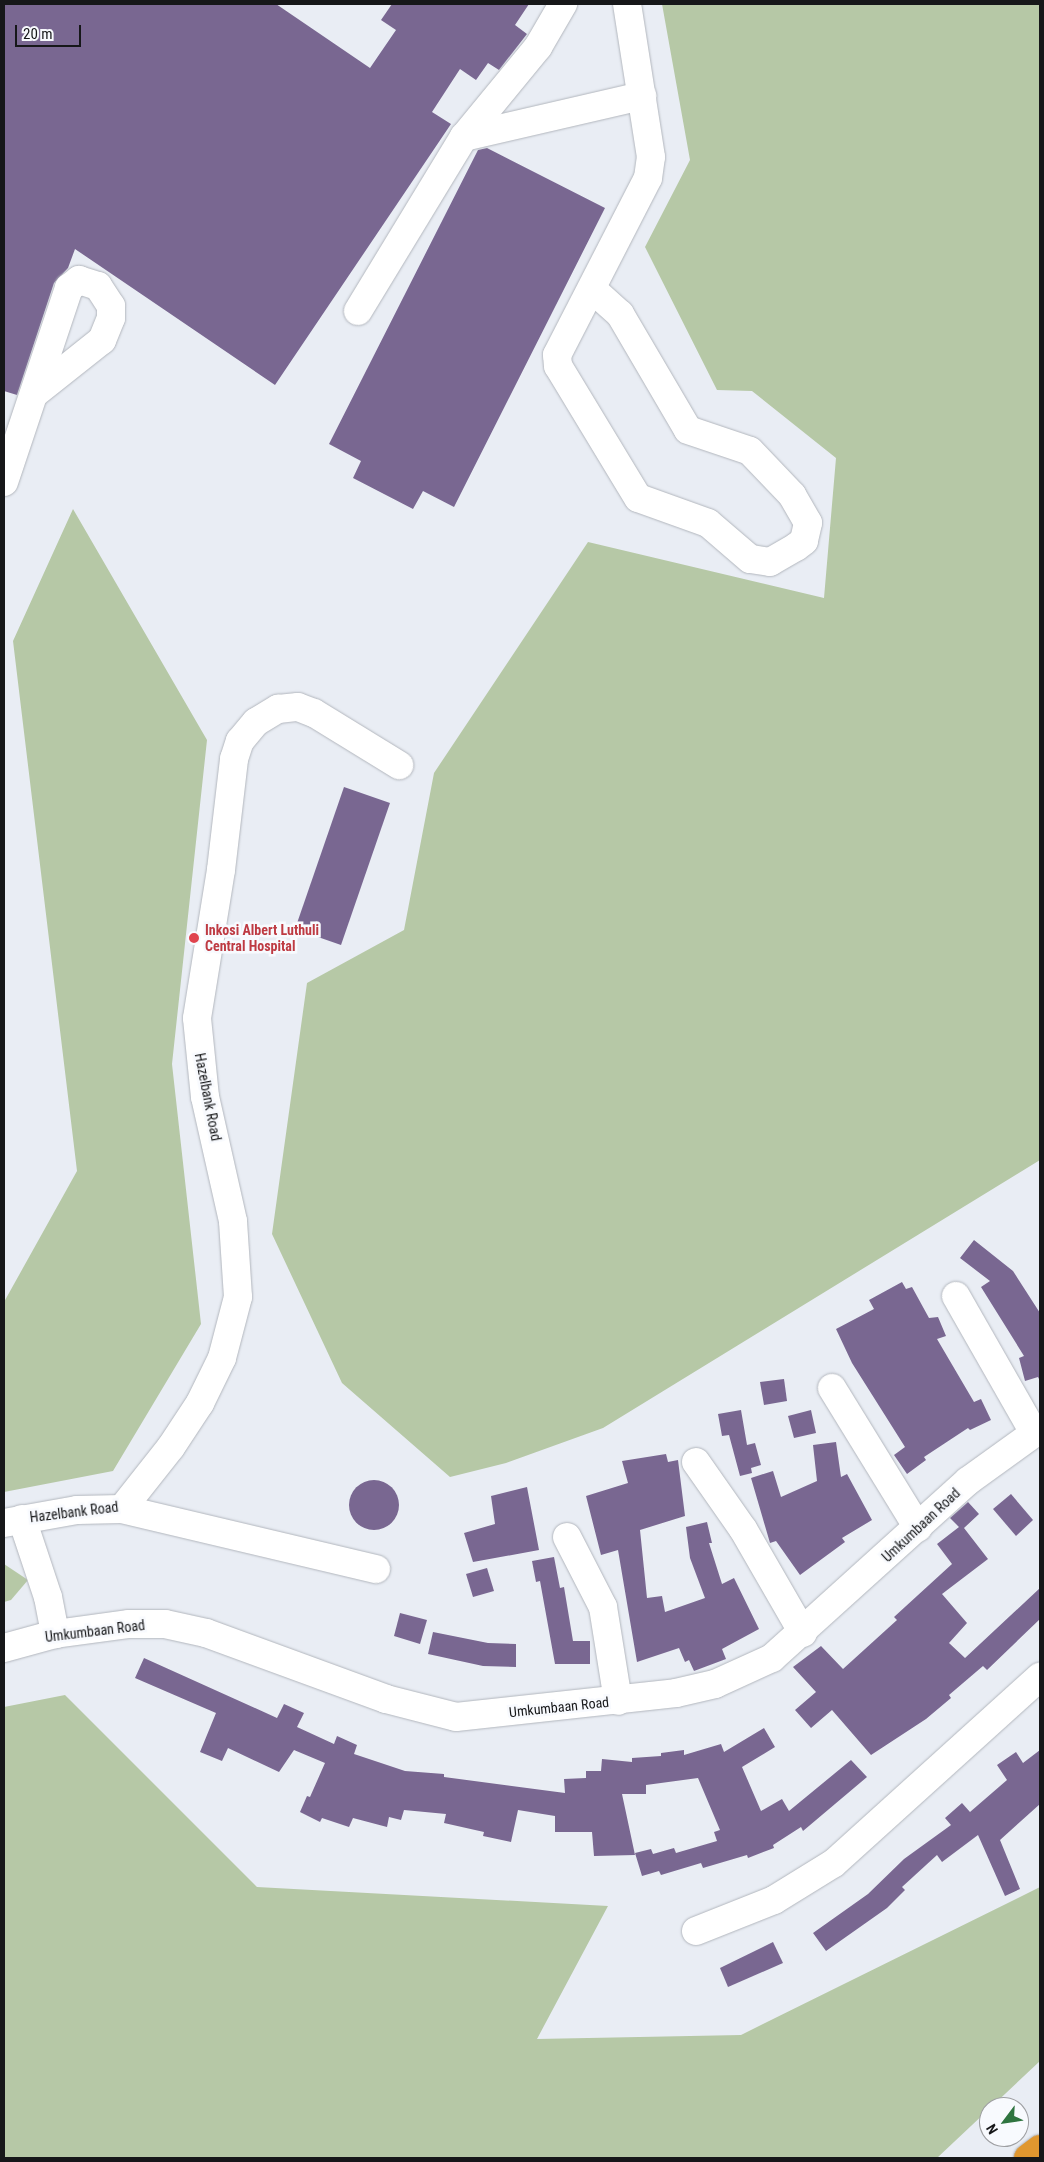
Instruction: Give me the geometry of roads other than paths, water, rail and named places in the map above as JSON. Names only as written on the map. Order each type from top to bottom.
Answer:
[{"type":"highway","points":[[1028,2158],[1040,2149]]},
{"type":"street","points":[[358,311],[464,137],[538,47],[563,4]]},
{"type":"street","points":[[592,289],[620,314],[688,430],[750,451],[792,495],[808,523],[804,540],[796,547],[770,562],[750,559],[708,523],[649,504],[631,490],[557,360],[592,289],[648,178],[651,157],[627,4]]},
{"type":"street","points":[[464,137],[642,96]]},
{"type":"street","points":[[4,482],[34,394]]},
{"type":"street","name":"Hazelbank Road","points":[[55,1634],[48,1596],[13,1521],[77,1510],[122,1509],[200,1403],[222,1358],[238,1297],[232,1221],[205,1097],[197,1018],[221,870],[234,759],[240,741],[263,717],[278,709],[298,707],[400,765]]},
{"type":"street","points":[[956,1296],[1037,1431]]},
{"type":"street","points":[[832,1388],[918,1528]]},
{"type":"street","name":"Umkumbaan Road","points":[[4,1648],[55,1634],[129,1624],[165,1624],[206,1634],[386,1699],[456,1717],[618,1701],[715,1684],[772,1658],[803,1633],[968,1481],[1037,1431]]},
{"type":"street","points":[[696,1462],[743,1529],[803,1633]]},
{"type":"street","points":[[122,1509],[376,1569]]},
{"type":"street","points":[[567,1537],[597,1589],[603,1607],[618,1701]]},
{"type":"street","points":[[696,1931],[774,1900],[834,1863],[1040,1677]]},
{"type":"place","name":"Inkosi Albert Luthuli Central Hospital","points":[[194,938]]}]
